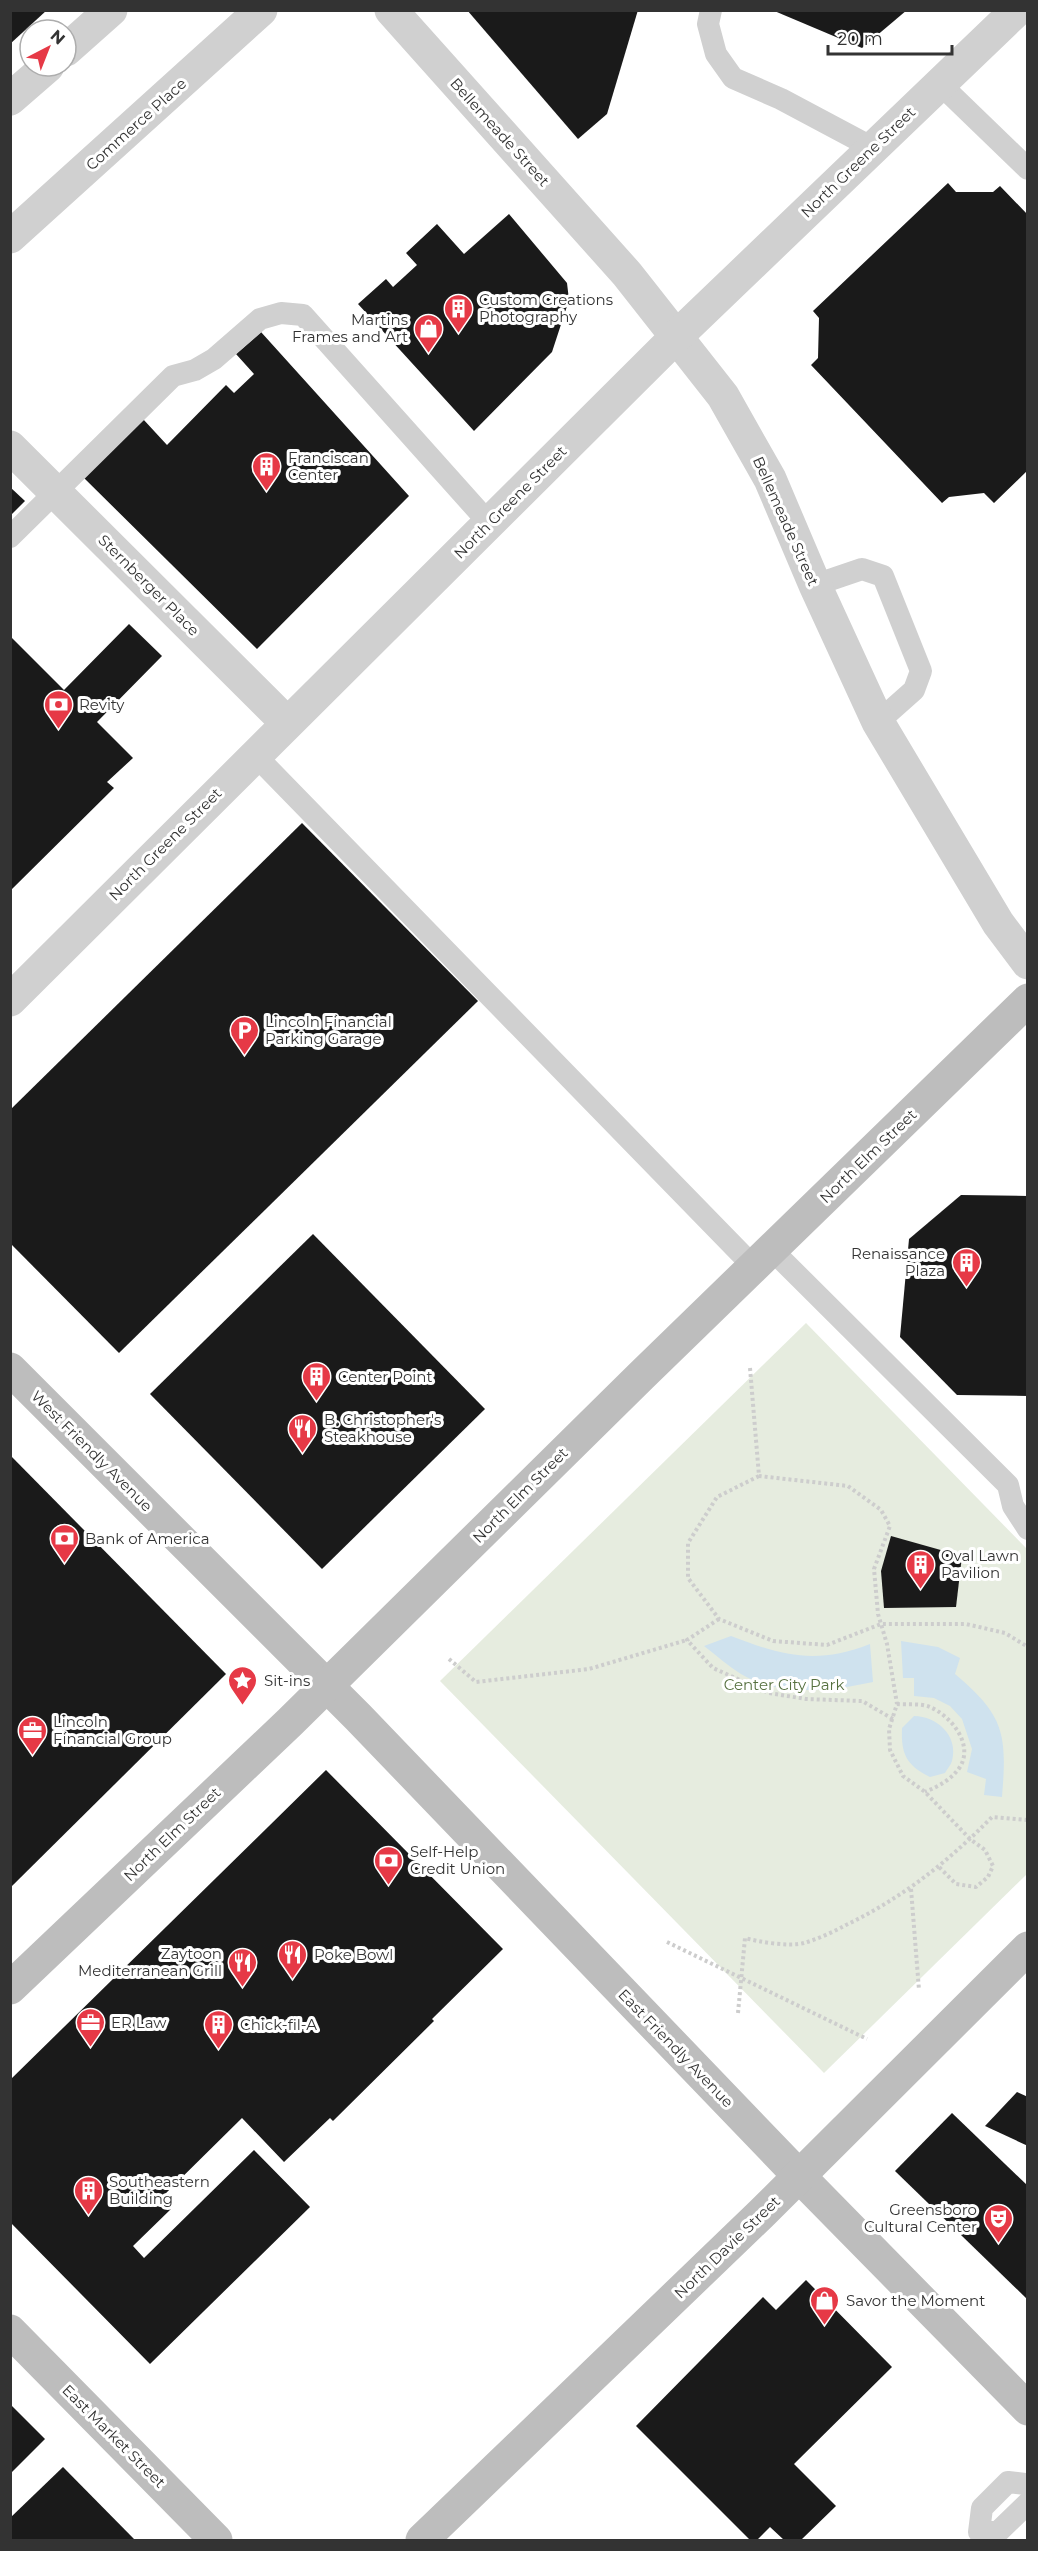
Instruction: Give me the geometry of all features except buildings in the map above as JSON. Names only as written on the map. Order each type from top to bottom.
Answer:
[{"type":"main road","name":"North Elm Street","points":[[10,1988],[327,1685],[1028,1000]]},
{"type":"main road","name":"West Friendly Avenue","points":[[10,1369],[327,1685]]},
{"type":"main road","name":"East Friendly Avenue","points":[[327,1685],[800,2177],[1028,2409]]},
{"type":"main road","name":"North Davie Street","points":[[422,2541],[800,2177],[1028,1948]]},
{"type":"main road","name":"East Market Street","points":[[10,2331],[216,2541]]},
{"type":"street","points":[[78,39],[111,10]]},
{"type":"street","name":"Commerce Place","points":[[10,237],[261,10]]},
{"type":"street","name":"Bellemeade Street","points":[[391,10],[627,274],[675,338],[723,396],[770,479],[814,585],[878,722],[998,923],[1028,963]]},
{"type":"street","name":"North Greene Street","points":[[10,1000],[675,338],[1017,10]]},
{"type":"street","points":[[10,99],[34,78]]},
{"type":"street","name":"Sternberger Place","points":[[10,447],[287,723]]},
{"type":"lane","points":[[711,10],[708,24],[717,54],[734,78],[781,99],[873,148]]},
{"type":"lane","points":[[940,84],[1028,169]]},
{"type":"lane","points":[[10,537],[173,376],[195,370],[214,359],[260,319],[281,313],[303,315],[489,523]]},
{"type":"lane","points":[[814,585],[862,569],[883,576],[921,671],[914,690],[878,722]]},
{"type":"lane","points":[[255,754],[763,1259],[1008,1485],[1013,1506],[1028,1529]]},
{"type":"path","points":[[750,1368],[759,1476]]},
{"type":"path","points":[[939,1867],[956,1884],[976,1887],[988,1877],[993,1866],[985,1850],[970,1839],[925,1792],[903,1776],[890,1750],[889,1729],[897,1704],[887,1644],[881,1624],[878,1614],[874,1569],[890,1526],[881,1510],[848,1486],[759,1476],[717,1497],[688,1543],[688,1578],[719,1619],[773,1641],[827,1645],[856,1636],[881,1624],[966,1624],[1005,1633],[1028,1647]]},
{"type":"path","points":[[449,1659],[476,1682],[589,1669],[687,1640],[719,1619]]},
{"type":"path","points":[[687,1640],[713,1668],[769,1693],[806,1699],[862,1701],[893,1719]]},
{"type":"path","points":[[897,1704],[928,1706],[952,1721],[963,1743],[961,1766],[946,1783],[925,1792]]},
{"type":"path","points":[[738,2013],[745,1938],[759,1942],[802,1944],[881,1908],[911,1888],[939,1867],[992,1817],[1028,1820]]},
{"type":"path","points":[[911,1888],[919,1989]]},
{"type":"path","points":[[667,1942],[867,2039]]},
{"type":"green space","name":"Center City Park","points":[[806,1323],[1027,1549],[1027,1874],[824,2073],[440,1681]]},
{"type":"water","points":[[731,1636],[784,1653],[816,1656],[851,1651],[870,1644],[873,1682],[840,1688],[806,1690],[772,1686],[756,1681],[736,1671],[704,1646]]},
{"type":"water","points":[[901,1641],[938,1647],[960,1658],[955,1674],[984,1702],[993,1715],[1003,1741],[1002,1797],[984,1795],[986,1779],[967,1772],[972,1749],[962,1719],[950,1706],[934,1698],[914,1696],[914,1678],[903,1678]]},
{"type":"water","points":[[914,1716],[923,1717],[938,1724],[949,1736],[953,1752],[945,1773],[930,1777],[915,1768],[907,1758],[904,1752],[902,1728]]},
{"type":"place","name":"Custom Creations Photography","points":[[458,334]]},
{"type":"place","name":"Martins Frames and Art","points":[[429,354]]},
{"type":"place","name":"Franciscan Center","points":[[267,492]]},
{"type":"place","name":"Revity","points":[[58,730]]},
{"type":"place","name":"Lincoln Financial Parking Garage","points":[[244,1056]]},
{"type":"place","name":"Renaissance Plaza","points":[[966,1288]]},
{"type":"place","name":"Center Point","points":[[317,1402]]},
{"type":"place","name":"B. Christopher's Steakhouse","points":[[303,1454]]},
{"type":"place","name":"Bank of America","points":[[64,1564]]},
{"type":"place","name":"Oval Lawn Pavilion","points":[[920,1590]]},
{"type":"place","name":"Sit-ins","points":[[243,1706]]},
{"type":"place","name":"Lincoln Financial Group","points":[[32,1756]]},
{"type":"place","name":"Self-Help Credit Union","points":[[389,1886]]},
{"type":"place","name":"Poke Bowl","points":[[293,1980]]},
{"type":"place","name":"Zaytoon Mediterranean Grill","points":[[243,1988]]},
{"type":"place","name":"ER Law","points":[[90,2048]]},
{"type":"place","name":"Chick-fil-A","points":[[219,2050]]},
{"type":"place","name":"Southeastern Building","points":[[88,2216]]},
{"type":"place","name":"Greensboro Cultural Center","points":[[998,2244]]},
{"type":"place","name":"Savor the Moment","points":[[825,2326]]}]
